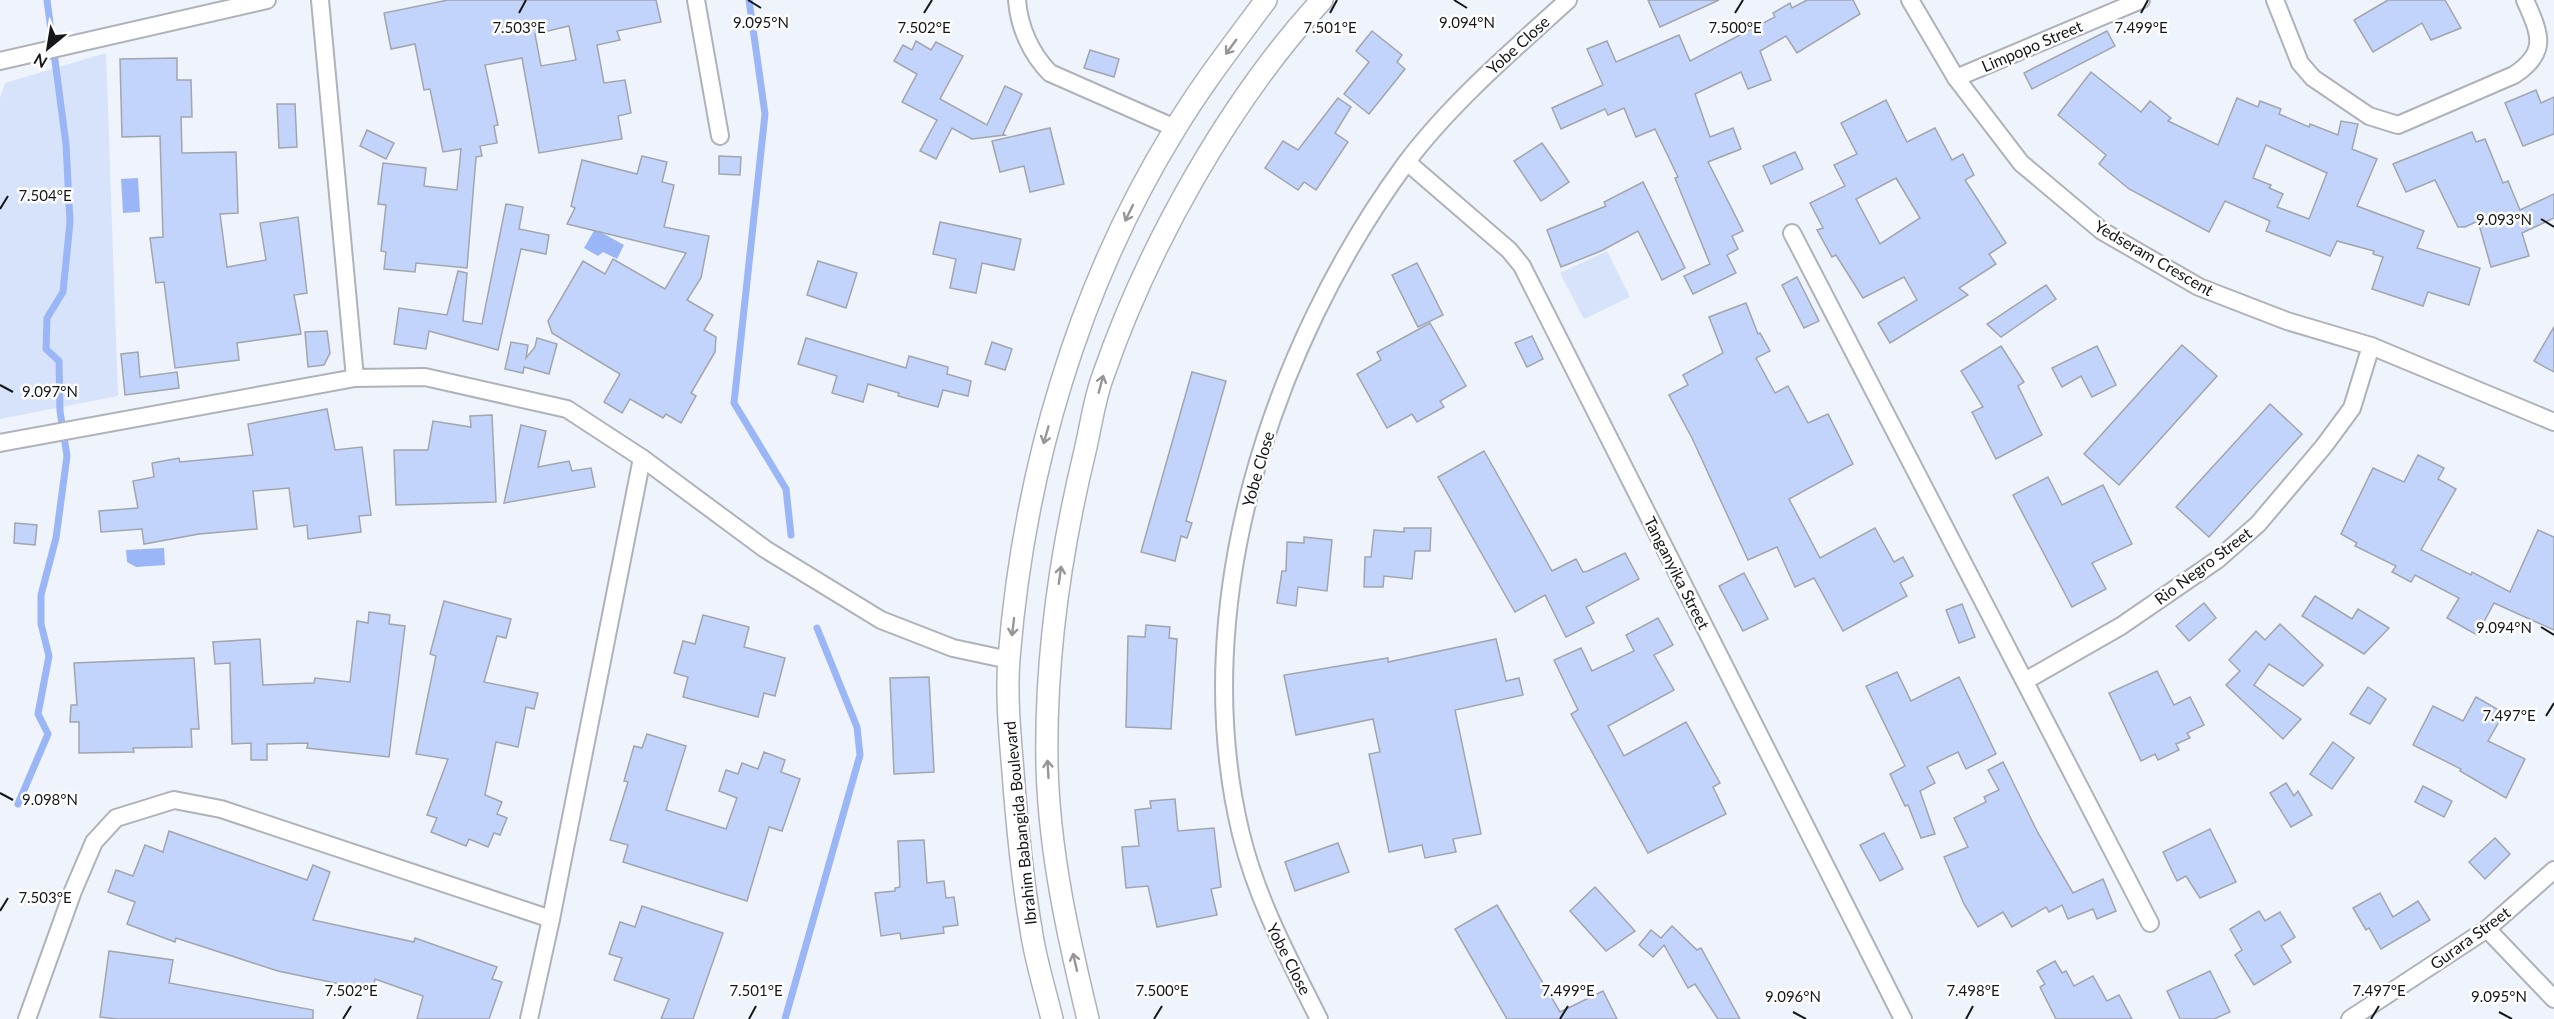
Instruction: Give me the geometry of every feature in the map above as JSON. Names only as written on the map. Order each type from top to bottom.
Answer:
[{"type":"street","points":[[0,61],[105,35],[267,0]]},
{"type":"street","points":[[320,0],[355,378]]},
{"type":"street","points":[[696,0],[720,136]]},
{"type":"street","points":[[1017,0],[1018,14],[1035,58],[1050,73],[1175,128]]},
{"type":"street","name":"Ibrahim Babangida Boulevard","points":[[1052,1019],[1031,931],[1017,829],[1010,730],[1009,660],[1024,541],[1037,473],[1065,370],[1092,296],[1130,210],[1175,128],[1266,0]]},
{"type":"street","name":"Ibrahim Babangida Boulevard","points":[[1088,1019],[1058,888],[1047,766],[1050,648],[1074,495],[1102,378],[1151,264],[1187,192],[1225,128],[1294,31],[1322,0]]},
{"type":"street","name":"Yobe Close","points":[[1319,1019],[1266,914],[1241,835],[1229,768],[1223,702],[1231,601],[1246,504],[1272,420],[1303,341],[1350,251],[1407,162],[1482,78],[1568,0]]},
{"type":"street","name":"Yedseram Crescent","points":[[1910,0],[1956,78],[2021,163],[2102,231],[2199,287],[2287,321],[2371,346],[2554,422]]},
{"type":"street","name":"Limpopo Street","points":[[1956,78],[2141,0]]},
{"type":"street","points":[[2275,0],[2300,63],[2313,78],[2368,116],[2398,125],[2514,75],[2529,65],[2540,46],[2537,28],[2525,0]]},
{"type":"street","name":"Tanganyika Street","points":[[1407,162],[1509,250],[1522,266],[1903,1019]]},
{"type":"street","points":[[1792,233],[2150,923]]},
{"type":"street","name":"Rio Negro Street","points":[[2025,681],[2121,626],[2217,560],[2258,524],[2324,447],[2352,408],[2371,346]]},
{"type":"street","points":[[0,443],[355,378],[424,377],[567,409],[642,458],[765,549],[880,620],[953,648],[1009,660]]},
{"type":"street","points":[[529,1019],[551,919],[642,458]]},
{"type":"street","points":[[27,1019],[73,891],[94,842],[116,818],[174,800],[221,809],[551,919]]},
{"type":"street","name":"Gurara Street","points":[[2350,1019],[2487,929],[2554,870]]},
{"type":"street","points":[[2487,929],[2554,999]]},
{"type":"shaded area","points":[[106,53],[118,396],[0,419],[0,98],[5,83]]},
{"type":"shaded area","points":[[1607,251],[1630,297],[1584,319],[1560,273]]},
{"type":"water","points":[[138,178],[140,212],[123,213],[121,179]]},
{"type":"water","points":[[595,229],[624,245],[617,259],[603,252],[598,256],[584,248]]},
{"type":"water","points":[[164,548],[165,565],[136,567],[127,562],[126,550]]},
{"type":"building","points":[[448,0],[656,0],[661,22],[617,31],[620,40],[597,45],[604,83],[625,80],[631,113],[618,116],[622,139],[539,153],[522,58],[485,65],[498,125],[494,126],[497,143],[480,146],[482,156],[476,157],[467,268],[416,263],[415,272],[384,269],[386,252],[381,251],[386,205],[378,204],[383,163],[426,168],[424,186],[457,190],[461,149],[443,152],[430,89],[424,90],[415,44],[391,49],[384,13]],"holes":[[[569,26],[576,60],[541,66],[535,34]]]},
{"type":"building","points":[[1648,0],[1719,0],[1660,27]]},
{"type":"building","points":[[1807,0],[1853,0],[1860,14],[1797,53],[1786,36],[1760,51],[1771,80],[1748,89],[1741,72],[1695,94],[1710,137],[1733,128],[1741,149],[1708,162],[1743,231],[1732,236],[1738,249],[1727,255],[1736,273],[1693,294],[1684,276],[1710,264],[1675,178],[1678,177],[1655,129],[1636,137],[1624,108],[1608,115],[1605,109],[1561,129],[1552,108],[1603,85],[1587,49],[1607,41],[1616,62],[1679,35],[1690,61],[1775,17],[1773,13],[1790,3],[1792,8]]},
{"type":"building","points":[[2388,0],[2445,0],[2461,28],[2431,40],[2422,23],[2373,52],[2354,20]]},
{"type":"building","points":[[1372,31],[1402,55],[1397,62],[1405,69],[1369,114],[1344,94],[1369,62],[1356,51]]},
{"type":"building","points":[[2107,31],[2115,46],[2032,89],[2024,73]]},
{"type":"building","points":[[916,41],[931,50],[936,42],[963,56],[940,99],[987,125],[1005,86],[1022,94],[1003,134],[1005,135],[972,139],[952,128],[936,159],[920,151],[937,120],[902,102],[917,74],[894,61],[903,45],[912,50]]},
{"type":"building","points":[[1090,50],[1119,59],[1114,77],[1084,68]]},
{"type":"building","points":[[177,58],[177,80],[191,80],[192,117],[181,117],[182,153],[236,152],[238,213],[220,214],[227,267],[266,260],[260,223],[298,217],[307,293],[294,295],[301,334],[237,343],[239,360],[175,368],[164,282],[156,283],[150,238],[163,237],[160,136],[122,137],[120,59]]},
{"type":"building","points":[[2091,72],[2141,112],[2150,101],[2171,118],[2168,121],[2218,145],[2237,98],[2258,107],[2260,101],[2281,109],[2279,114],[2309,127],[2310,124],[2338,135],[2341,121],[2358,124],[2352,149],[2377,159],[2357,206],[2424,231],[2417,248],[2480,268],[2469,305],[2428,292],[2423,306],[2372,289],[2383,257],[2373,254],[2374,251],[2337,241],[2330,256],[2266,231],[2270,221],[2225,201],[2209,232],[2129,189],[2099,164],[2106,155],[2058,115]],"holes":[[[2266,145],[2327,173],[2309,219],[2277,207],[2283,194],[2269,188],[2271,185],[2253,178]]]},
{"type":"building","points":[[2536,90],[2541,103],[2554,97],[2554,134],[2523,146],[2505,103]]},
{"type":"building","points":[[1338,98],[1351,107],[1335,133],[1348,142],[1316,190],[1304,182],[1298,190],[1265,168],[1283,141],[1298,150]]},
{"type":"building","points":[[1886,100],[1907,142],[1935,128],[1952,160],[1963,154],[1974,175],[1965,180],[2006,243],[1989,254],[1996,264],[1959,288],[1968,295],[1890,343],[1878,323],[1917,300],[1904,277],[1863,298],[1836,255],[1832,257],[1817,230],[1823,228],[1810,203],[1845,186],[1834,165],[1857,154],[1841,123]],"holes":[[[1896,178],[1920,218],[1880,244],[1856,199]]]},
{"type":"building","points":[[277,104],[295,104],[297,147],[279,148]]},
{"type":"building","points":[[1050,128],[1064,184],[1030,192],[1024,166],[1000,172],[992,141]]},
{"type":"building","points":[[367,130],[394,143],[386,159],[360,146]]},
{"type":"building","points":[[2472,132],[2476,142],[2485,139],[2503,183],[2508,181],[2520,210],[2554,194],[2554,218],[2522,233],[2529,256],[2491,267],[2478,221],[2465,227],[2458,227],[2435,180],[2406,192],[2393,164]]},
{"type":"building","points":[[1542,143],[1569,182],[1541,201],[1514,161]]},
{"type":"building","points":[[1795,152],[1803,169],[1771,184],[1763,166]]},
{"type":"building","points":[[642,156],[667,162],[662,182],[674,185],[664,227],[709,236],[701,278],[687,300],[713,315],[704,330],[716,337],[715,352],[691,393],[696,396],[681,423],[666,414],[663,418],[630,399],[622,413],[604,402],[620,374],[552,333],[548,321],[583,261],[605,274],[613,259],[665,289],[686,253],[567,224],[575,208],[571,206],[582,160],[637,174]]},
{"type":"building","points":[[719,156],[741,157],[740,175],[719,174]]},
{"type":"building","points":[[1643,182],[1685,268],[1662,280],[1638,231],[1601,251],[1561,267],[1547,230],[1606,206],[1604,202]]},
{"type":"building","points":[[506,204],[523,207],[519,229],[549,235],[546,254],[521,249],[498,350],[429,331],[426,349],[394,344],[399,308],[447,315],[458,271],[467,273],[463,321],[482,324]]},
{"type":"building","points":[[940,222],[1021,239],[1014,270],[982,263],[976,293],[950,288],[956,259],[933,254]]},
{"type":"building","points":[[818,261],[857,273],[846,308],[807,295]]},
{"type":"building","points":[[1417,263],[1443,315],[1418,327],[1392,275]]},
{"type":"building","points":[[1797,277],[1819,321],[1804,328],[1782,285]]},
{"type":"building","points":[[2046,285],[2056,299],[2001,337],[1987,324]]},
{"type":"building","points":[[1746,303],[1758,334],[1760,333],[1770,351],[1756,358],[1775,393],[1788,386],[1808,423],[1828,414],[1853,464],[1789,499],[1820,558],[1875,528],[1894,562],[1903,557],[1913,576],[1900,583],[1907,596],[1843,631],[1814,578],[1795,587],[1777,547],[1748,560],[1692,438],[1669,395],[1688,385],[1683,375],[1723,353],[1709,317]]},
{"type":"building","points":[[1430,323],[1466,386],[1440,401],[1444,407],[1417,422],[1412,414],[1387,428],[1357,374],[1381,360],[1377,352]]},
{"type":"building","points":[[2554,327],[2554,372],[2534,361]]},
{"type":"building","points":[[327,331],[330,353],[324,365],[308,367],[305,332]]},
{"type":"building","points":[[1532,336],[1543,359],[1527,367],[1515,343]]},
{"type":"building","points":[[537,338],[557,344],[549,374],[524,367],[523,373],[505,369],[511,342],[528,345],[526,358],[535,347]]},
{"type":"building","points":[[806,338],[906,368],[909,356],[948,367],[947,374],[971,381],[968,396],[943,390],[938,407],[898,396],[899,393],[868,384],[863,402],[832,393],[837,376],[798,364]]},
{"type":"building","points":[[992,342],[1012,349],[1005,370],[985,364]]},
{"type":"building","points":[[2182,345],[2217,376],[2119,485],[2084,454]]},
{"type":"building","points":[[2001,346],[2024,382],[2018,386],[2042,435],[1996,459],[1972,412],[1983,407],[1961,371]]},
{"type":"building","points":[[2097,346],[2116,385],[2092,397],[2081,376],[2062,387],[2052,368]]},
{"type":"building","points":[[138,352],[140,377],[177,372],[179,388],[125,395],[121,354]]},
{"type":"building","points":[[1192,372],[1226,381],[1186,521],[1192,523],[1187,538],[1181,536],[1175,561],[1141,552]]},
{"type":"building","points":[[2270,404],[2302,434],[2209,537],[2176,507]]},
{"type":"building","points":[[327,409],[335,450],[362,447],[371,515],[359,516],[361,532],[308,539],[307,525],[294,527],[289,488],[253,491],[257,529],[199,534],[144,544],[142,529],[101,532],[99,511],[138,508],[133,481],[154,477],[152,463],[179,458],[180,462],[253,455],[248,424]]},
{"type":"building","points":[[492,415],[496,502],[396,505],[394,450],[428,450],[433,421],[471,427],[470,416]]},
{"type":"building","points":[[521,425],[546,431],[538,467],[569,461],[572,471],[591,468],[595,487],[504,503]]},
{"type":"building","points":[[1484,451],[1552,571],[1576,559],[1583,572],[1588,571],[1625,553],[1639,579],[1586,607],[1594,623],[1566,637],[1545,595],[1515,612],[1438,477]]},
{"type":"building","points":[[2418,455],[2444,468],[2438,479],[2456,489],[2421,550],[2471,575],[2472,572],[2510,592],[2538,530],[2554,537],[2554,630],[2494,603],[2477,635],[2447,618],[2459,598],[2415,575],[2411,582],[2392,572],[2396,566],[2355,546],[2357,543],[2341,534],[2373,468],[2404,482]]},
{"type":"building","points":[[2048,477],[2062,505],[2103,485],[2132,544],[2092,563],[2106,589],[2072,607],[2013,495]]},
{"type":"building","points":[[15,523],[37,525],[35,545],[14,543]]},
{"type":"building","points":[[1404,528],[1431,528],[1430,551],[1415,551],[1412,579],[1384,576],[1383,587],[1364,587],[1365,557],[1371,557],[1374,530],[1404,532]]},
{"type":"building","points":[[1304,537],[1332,540],[1327,591],[1298,587],[1296,606],[1277,603],[1282,571],[1286,571],[1287,542],[1304,543]]},
{"type":"building","points":[[1744,573],[1768,619],[1743,631],[1719,586]]},
{"type":"building","points":[[2315,596],[2352,619],[2358,609],[2389,628],[2364,654],[2302,616]]},
{"type":"building","points":[[444,601],[511,619],[506,638],[497,636],[484,682],[538,693],[534,709],[526,707],[518,747],[496,742],[485,795],[502,802],[497,814],[507,818],[500,835],[494,833],[488,847],[469,839],[466,846],[431,832],[437,818],[427,815],[448,759],[416,754],[436,656],[430,654]]},
{"type":"building","points":[[2204,603],[2216,618],[2189,641],[2176,626]]},
{"type":"building","points":[[1962,604],[1975,637],[1959,643],[1946,610]]},
{"type":"building","points":[[369,612],[390,615],[389,624],[405,626],[389,757],[307,748],[308,743],[267,744],[267,760],[251,760],[251,743],[232,744],[230,663],[215,664],[213,642],[260,639],[263,685],[314,683],[315,678],[350,682],[357,621],[368,623]]},
{"type":"building","points":[[703,615],[749,627],[744,647],[785,658],[775,696],[764,693],[758,717],[683,697],[688,677],[674,673],[683,641],[695,644]]},
{"type":"building","points":[[1658,618],[1673,645],[1654,655],[1674,690],[1608,726],[1624,756],[1686,722],[1720,783],[1713,787],[1726,814],[1648,853],[1571,714],[1578,710],[1554,660],[1581,648],[1592,671],[1634,651],[1626,635]]},
{"type":"building","points":[[2280,624],[2323,665],[2303,686],[2269,664],[2254,685],[2301,719],[2283,739],[2226,685],[2240,671],[2229,660],[2256,631],[2265,640]]},
{"type":"building","points":[[1146,625],[1170,627],[1169,638],[1177,639],[1171,729],[1126,727],[1128,636],[1145,637]]},
{"type":"building","points":[[1496,639],[1506,681],[1519,678],[1523,695],[1455,710],[1481,834],[1453,839],[1456,852],[1425,858],[1422,845],[1389,852],[1369,754],[1380,752],[1373,719],[1296,735],[1284,675],[1388,658],[1388,662]]},
{"type":"building","points":[[194,658],[199,729],[191,729],[192,747],[133,748],[134,752],[79,753],[79,722],[70,722],[71,705],[77,705],[74,663]]},
{"type":"building","points":[[2157,671],[2174,705],[2190,697],[2204,725],[2187,733],[2190,738],[2176,744],[2179,750],[2158,760],[2155,754],[2141,761],[2109,693]]},
{"type":"building","points":[[1897,672],[1911,701],[1959,677],[1996,754],[1966,769],[1958,752],[1927,767],[1935,783],[1920,791],[1935,834],[1921,838],[1908,805],[1905,806],[1890,774],[1905,766],[1866,686]]},
{"type":"building","points":[[929,677],[934,772],[894,774],[890,678]]},
{"type":"building","points":[[2368,687],[2386,699],[2370,724],[2350,714]]},
{"type":"building","points":[[2476,697],[2504,713],[2488,741],[2525,759],[2506,798],[2460,771],[2461,769],[2413,745],[2433,706],[2463,721]]},
{"type":"building","points":[[647,734],[686,746],[666,810],[726,829],[737,798],[719,791],[726,770],[738,774],[742,763],[758,769],[764,752],[785,760],[781,772],[800,779],[782,831],[769,827],[747,901],[623,862],[628,845],[610,840],[628,782],[624,781],[634,746],[642,748]]},
{"type":"building","points":[[2333,742],[2354,758],[2332,789],[2310,774]]},
{"type":"building","points":[[2003,762],[2038,833],[2073,893],[2103,879],[2116,911],[2097,919],[2093,909],[2068,919],[2062,905],[2049,912],[2046,907],[2012,927],[2003,912],[1978,927],[1964,904],[1944,857],[1968,847],[1954,818],[1986,802],[1984,797],[1999,790],[1988,770]]},
{"type":"building","points":[[2286,783],[2294,796],[2298,791],[2312,815],[2291,827],[2270,793]]},
{"type":"building","points":[[2423,786],[2452,801],[2444,817],[2415,802]]},
{"type":"building","points":[[1175,799],[1178,831],[1214,828],[1221,887],[1211,889],[1217,915],[1157,927],[1148,886],[1126,888],[1122,847],[1139,846],[1135,810],[1151,808],[1150,801]]},
{"type":"building","points":[[2210,829],[2236,882],[2200,898],[2186,876],[2177,881],[2163,852]]},
{"type":"building","points":[[169,831],[307,880],[313,865],[330,872],[313,920],[414,942],[415,938],[497,967],[492,979],[502,982],[489,1019],[417,1019],[423,996],[375,979],[373,991],[278,971],[176,938],[175,942],[127,924],[135,902],[108,892],[116,870],[133,876],[145,845],[163,852]]},
{"type":"building","points":[[1884,833],[1903,869],[1880,881],[1860,845]]},
{"type":"building","points":[[2495,838],[2510,854],[2485,879],[2469,862]]},
{"type":"building","points":[[924,840],[927,883],[944,881],[946,898],[954,897],[958,925],[943,927],[944,933],[901,939],[900,933],[881,936],[875,893],[895,891],[895,888],[900,887],[898,841]]},
{"type":"building","points":[[1338,843],[1349,872],[1295,891],[1285,862]]},
{"type":"building","points":[[1595,887],[1635,931],[1606,951],[1570,911]]},
{"type":"building","points":[[2380,893],[2393,917],[2418,901],[2430,920],[2381,949],[2369,928],[2366,930],[2353,908]]},
{"type":"building","points":[[1497,905],[1560,1012],[1603,991],[1617,1019],[1507,1019],[1455,929]]},
{"type":"building","points":[[642,906],[723,933],[693,1019],[661,1019],[669,999],[614,980],[622,958],[609,954],[620,922],[635,927]]},
{"type":"building","points":[[2259,911],[2265,921],[2280,912],[2295,937],[2281,946],[2291,962],[2254,985],[2235,955],[2242,950],[2230,929]]},
{"type":"building","points":[[1672,926],[1697,950],[1701,948],[1740,1019],[1718,1019],[1695,984],[1688,988],[1664,945],[1653,957],[1639,945],[1651,930],[1661,938]]},
{"type":"building","points":[[109,951],[173,960],[169,983],[313,1010],[313,1019],[118,1019],[100,1017]]},
{"type":"building","points":[[2055,961],[2062,973],[2066,971],[2074,986],[2093,976],[2107,1001],[2119,995],[2132,1019],[2056,1019],[2040,987],[2045,984],[2037,971]]},
{"type":"building","points":[[2210,971],[2230,1012],[2214,1019],[2180,1019],[2167,991]]},
{"type":"waterway","points":[[18,804],[48,734],[38,714],[49,656],[41,624],[41,595],[56,538],[67,456],[60,411],[59,361],[46,349],[47,318],[63,292],[70,222],[66,144],[47,0]]},
{"type":"waterway","points":[[749,0],[765,114],[734,403],[786,489],[791,535]]},
{"type":"waterway","points":[[785,1019],[860,755],[857,727],[817,628]]}]
